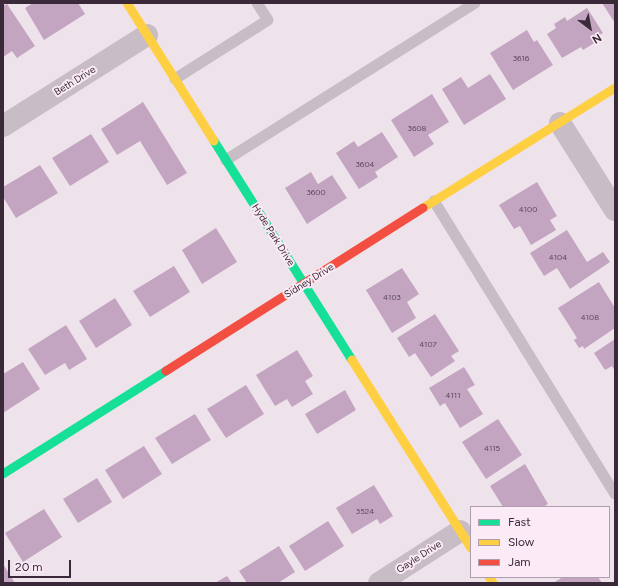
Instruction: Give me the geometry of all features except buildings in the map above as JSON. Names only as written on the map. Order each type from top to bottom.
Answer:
[{"type":"street","name":"Hyde Park Drive","points":[[127,3],[465,539]]},
{"type":"street","name":"Beth Drive","points":[[3,126],[147,35]]},
{"type":"street","name":"Sidney Drive","points":[[3,474],[615,88]]},
{"type":"street","points":[[560,123],[615,210]]},
{"type":"street","name":"Gayle Drive","points":[[378,583],[465,539]]},
{"type":"lane","points":[[175,79],[268,20],[257,3]]},
{"type":"lane","points":[[226,160],[475,3]]},
{"type":"lane","points":[[434,202],[615,494]]},
{"type":"traffic: fast","points":[[214,141],[352,360]]},
{"type":"traffic: fast","points":[[3,474],[166,371]]},
{"type":"traffic: slow","points":[[127,3],[214,141]]},
{"type":"traffic: slow","points":[[423,208],[615,88]]},
{"type":"traffic: slow","points":[[352,360],[470,546]]},
{"type":"traffic: slow","points":[[490,578],[493,583]]},
{"type":"traffic: jam","points":[[166,371],[423,208]]}]
